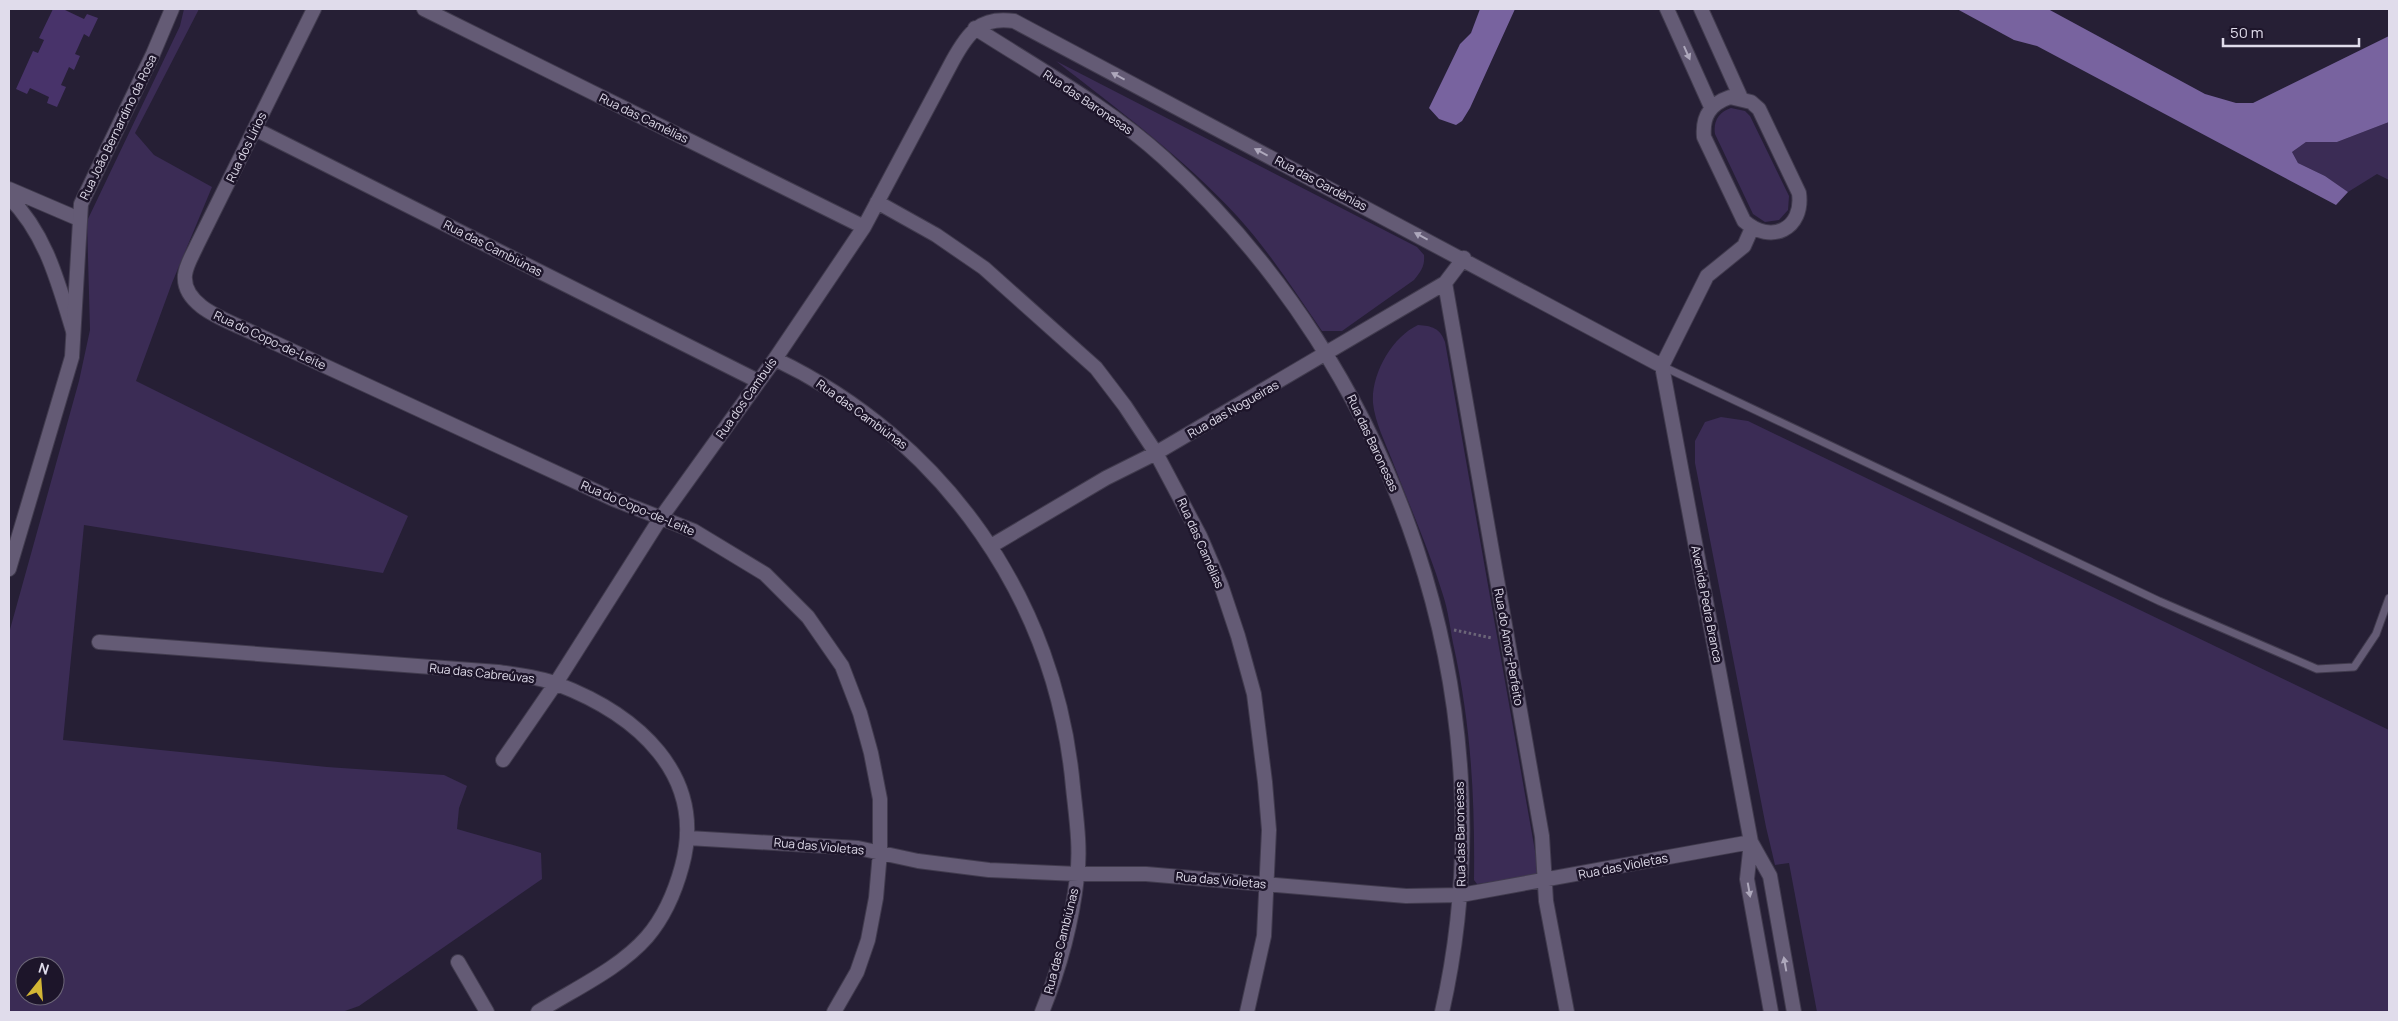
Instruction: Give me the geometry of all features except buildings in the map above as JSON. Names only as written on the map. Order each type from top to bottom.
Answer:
[{"type":"street","name":"Rua João Bernardino da Rosa","points":[[9,568],[72,357],[81,204],[172,9]]},
{"type":"street","name":"Rua dos Lírios","points":[[185,288],[185,273],[194,252],[314,9]]},
{"type":"street","name":"Rua das Camélias","points":[[424,9],[864,227]]},
{"type":"street","points":[[1667,9],[1711,107]]},
{"type":"street","points":[[1701,9],[1741,98]]},
{"type":"street","name":"Rua das Gardênias","points":[[975,28],[1002,20],[1014,21],[1464,258],[1662,366]]},
{"type":"street","name":"Rua dos Cambuís","points":[[503,760],[556,683],[660,519],[864,227],[966,36],[975,28]]},
{"type":"street","name":"Rua das Baronesas","points":[[975,28],[1123,124],[1164,158],[1206,199],[1250,248],[1292,303],[1327,354],[1357,404],[1391,477],[1421,558],[1439,628],[1452,699],[1460,767],[1461,895],[1442,1012]]},
{"type":"street","points":[[1730,97],[1741,98],[1751,102],[1759,110],[1799,193],[1800,204],[1798,214],[1784,230],[1774,233],[1762,232],[1752,228],[1744,221],[1704,137],[1704,121],[1711,107],[1730,97]]},
{"type":"street","name":"Rua das Cambiúnas","points":[[255,128],[758,381]]},
{"type":"street","points":[[9,189],[79,219]]},
{"type":"street","points":[[9,197],[36,231],[50,257],[73,331]]},
{"type":"street","name":"Rua das Camélias","points":[[877,202],[936,235],[968,257],[1096,368],[1125,406],[1156,454],[1200,536],[1221,585],[1254,694],[1265,782],[1268,830],[1268,884],[1264,936],[1247,1012]]},
{"type":"street","points":[[1662,366],[1707,276],[1744,246],[1752,228]]},
{"type":"street","name":"Rua das Nogueiras","points":[[991,546],[1106,478],[1156,454],[1445,283],[1464,258]]},
{"type":"street","name":"Rua do Amor-Perfeito","points":[[1445,283],[1542,836],[1544,881],[1567,1012]]},
{"type":"street","name":"Rua do Copo-de-Leite","points":[[185,288],[200,306],[249,331],[613,499],[694,531],[765,574],[808,617],[842,666],[860,713],[871,753],[880,799],[880,852],[876,898],[868,940],[857,972],[834,1012]]},
{"type":"street","name":"Rua das Cambiúnas","points":[[774,358],[811,376],[851,403],[901,441],[938,477],[967,512],[991,546],[1027,614],[1045,659],[1059,703],[1071,760],[1076,818],[1078,874],[1073,906],[1061,953],[1042,1012]]},
{"type":"street","name":"Avenida Pedra Branca","points":[[1662,366],[1751,842],[1747,880],[1771,1012]]},
{"type":"street","name":"Rua das Cabreúvas","points":[[99,642],[498,672],[556,683],[609,708],[646,736],[674,774],[683,796],[688,820],[688,838],[678,880],[660,920],[646,938],[602,972],[538,1012]]},
{"type":"street","name":"Rua das Violetas","points":[[688,838],[820,844],[880,852],[918,861],[989,870],[1078,874],[1146,874],[1406,896],[1461,895],[1751,842]]},
{"type":"street","name":"Avenida Pedra Branca","points":[[1751,842],[1770,876],[1794,1012]]},
{"type":"street","points":[[458,962],[487,1012]]},
{"type":"lane","points":[[1662,366],[2159,601],[2317,669],[2354,667],[2376,634],[2389,598]]},
{"type":"path","points":[[1439,628],[1508,641]]},
{"type":"shaded area","points":[[184,9],[199,9],[135,133],[154,155],[212,187],[172,283],[136,381],[408,516],[383,573],[84,525],[63,740],[327,767],[444,775],[467,786],[459,808],[457,829],[541,853],[542,879],[359,1006],[342,1012],[9,1012],[9,633],[79,381],[90,330],[87,221],[180,26]]},
{"type":"shaded area","points":[[1480,9],[1515,9],[1470,108],[1462,121],[1456,125],[1439,119],[1429,108],[1460,44],[1471,33]]},
{"type":"shaded area","points":[[1957,9],[2048,9],[2205,94],[2236,103],[2253,103],[2389,36],[2389,122],[2337,142],[2306,142],[2292,152],[2298,163],[2325,176],[2348,192],[2336,205],[2037,46],[2014,40]]},
{"type":"shaded area","points":[[1056,61],[1417,247],[1424,255],[1421,271],[1414,280],[1342,331],[1322,331],[1260,243],[1216,194],[1150,135]]},
{"type":"shaded area","points":[[1731,108],[1745,111],[1750,116],[1789,196],[1788,210],[1779,220],[1765,222],[1753,214],[1715,134],[1716,121],[1723,112]]},
{"type":"shaded area","points":[[2389,122],[2389,180],[2377,174],[2348,192],[2325,176],[2298,163],[2292,152],[2306,142],[2337,142]]},
{"type":"shaded area","points":[[1418,325],[1435,329],[1441,334],[1445,342],[1538,868],[1536,876],[1477,884],[1474,880],[1474,819],[1471,761],[1464,703],[1448,613],[1432,561],[1378,425],[1373,403],[1376,380],[1385,358],[1400,338]]},
{"type":"shaded area","points":[[1721,417],[1748,421],[2389,730],[2389,1012],[1817,1012],[1789,863],[1775,865],[1766,827],[1695,463],[1695,441],[1705,422]]}]
